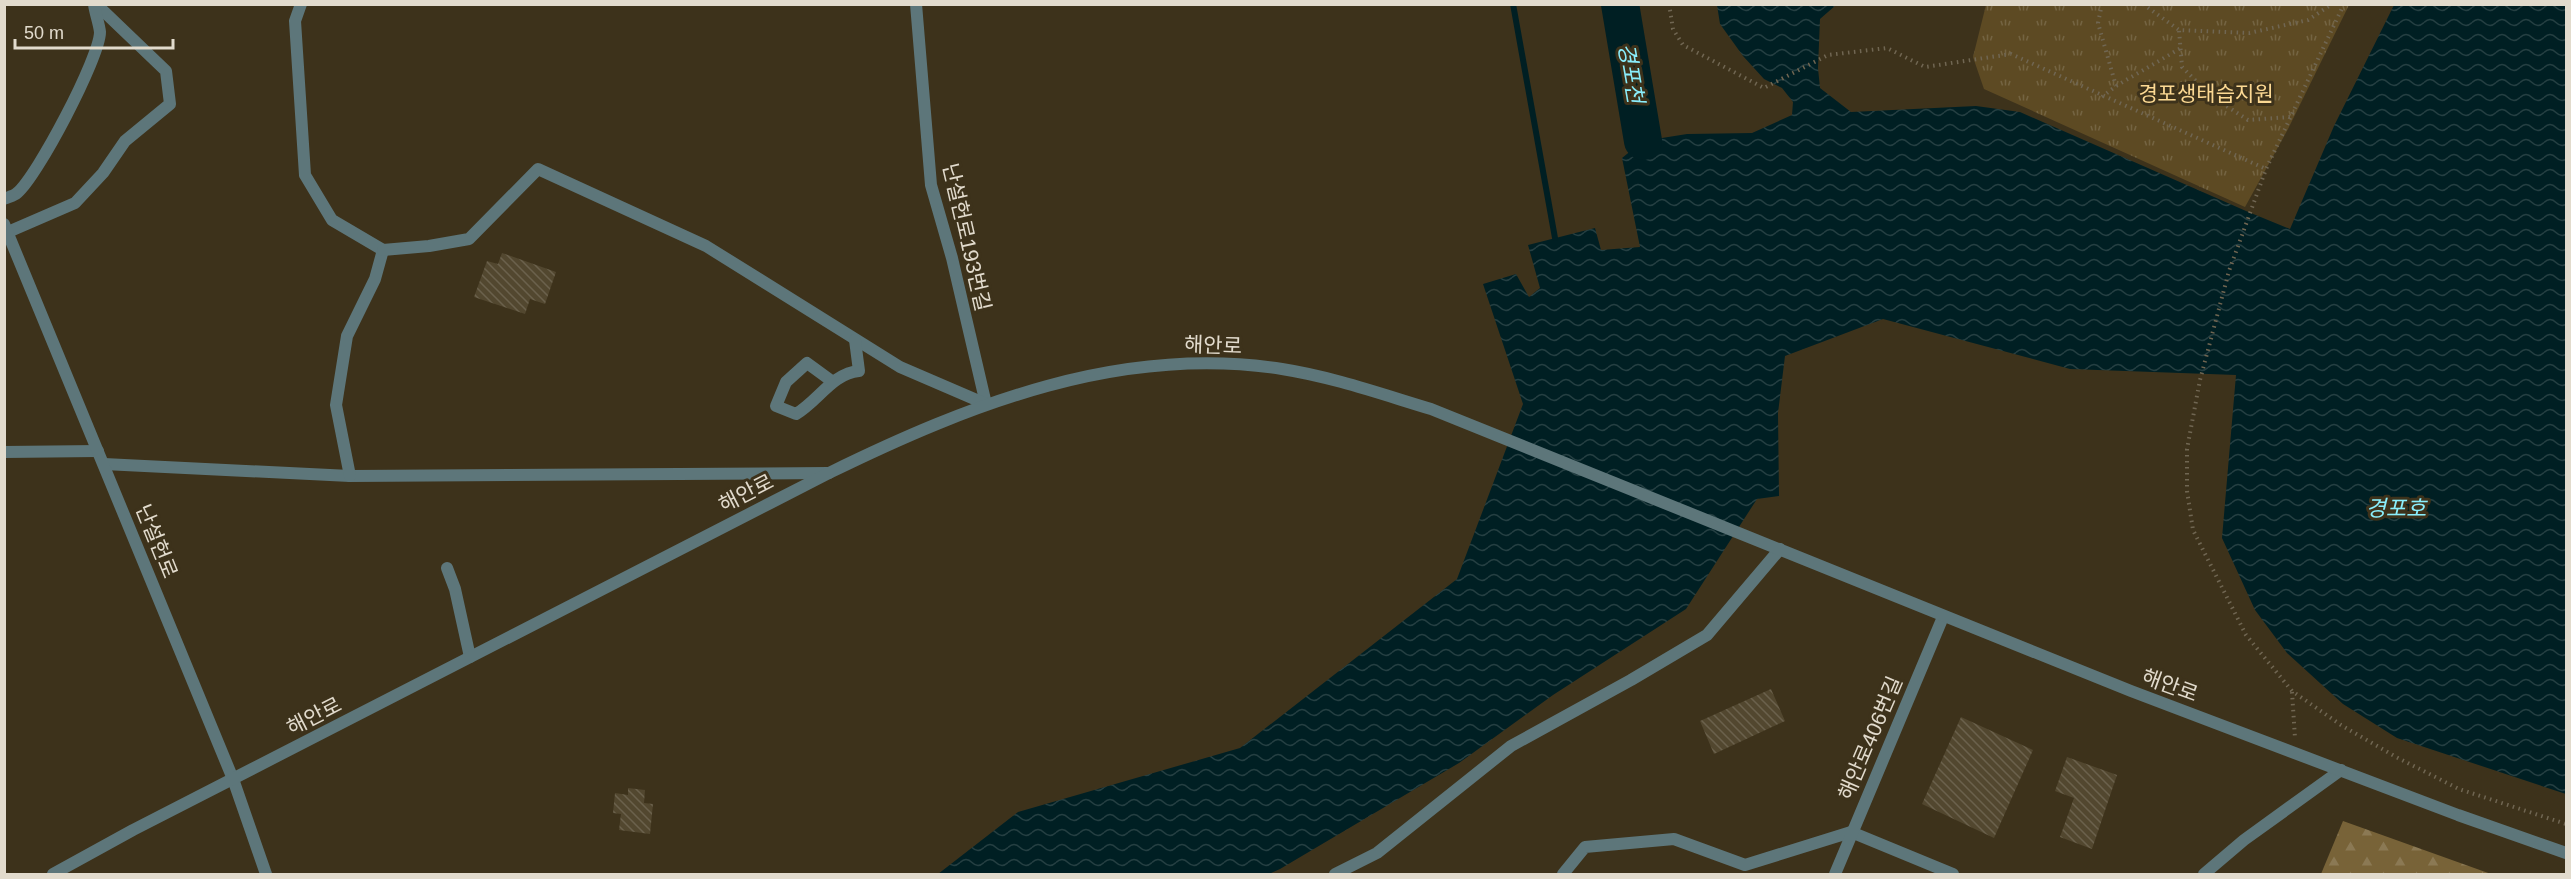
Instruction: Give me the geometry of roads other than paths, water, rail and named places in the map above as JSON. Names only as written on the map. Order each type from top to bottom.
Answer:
[{"type":"street","points":[[4,199],[17,194],[30,175],[60,126],[87,73],[100,33],[95,4]]},
{"type":"street","points":[[6,228],[75,203],[103,173],[125,141],[170,104],[166,71],[95,4]]},
{"type":"street","points":[[300,4],[295,21],[305,175],[332,220],[383,250],[429,246],[469,239],[538,169],[706,246],[900,367],[986,404]]},
{"type":"street","name":"난설헌로193번길","points":[[916,4],[931,185],[952,258],[986,404]]},
{"type":"street","name":"난설헌로","points":[[6,228],[233,779],[266,874]]},
{"type":"street","points":[[350,476],[336,405],[348,336],[375,279],[383,250]]},
{"type":"street","points":[[833,382],[807,363],[786,382],[776,406],[796,414],[811,405],[846,372],[859,371],[855,340]]},
{"type":"street","name":"해안로","points":[[53,874],[133,830],[470,657],[829,473],[927,426],[986,404],[1070,380],[1176,363],[1281,369],[1341,381],[1431,409],[1943,617],[2341,770],[2566,853]]},
{"type":"street","points":[[4,452],[98,451]]},
{"type":"street","points":[[104,464],[350,476],[829,473]]},
{"type":"street","points":[[1335,874],[1377,853],[1511,746],[1707,635],[1779,549]]},
{"type":"street","points":[[447,568],[470,657]]},
{"type":"street","name":"해안로406번길","points":[[1835,874],[1943,617]]},
{"type":"street","points":[[2205,874],[2244,840],[2341,770]]},
{"type":"street","points":[[1563,874],[1586,847],[1674,838],[1745,865],[1851,832],[1953,874]]},
{"type":"water","name":"경포호","points":[[1717,5],[1836,5],[1820,19],[1818,68],[1820,88],[1851,112],[1976,106],[2020,112],[2290,229],[2334,126],[2394,5],[2566,5],[2566,794],[2397,738],[2343,704],[2287,653],[2255,610],[2222,538],[2236,375],[2070,369],[1883,319],[1785,356],[1778,413],[1779,496],[1757,499],[1686,609],[1553,695],[1459,763],[1280,869],[1269,874],[938,874],[1018,812],[1240,748],[1457,579],[1523,404],[1483,284],[1516,274],[1529,297],[1540,288],[1528,245],[1595,228],[1601,250],[1640,247],[1622,158],[1643,141],[1687,134],[1752,133],[1792,115],[1793,102],[1782,88],[1764,79],[1743,56],[1720,24]]},
{"type":"waterway","points":[[1513,4],[1555,238]]},
{"type":"waterway","name":"경포천","points":[[1620,4],[1643,141]]},
{"type":"park label","name":"경포생태습지원","points":[[2206,93]]}]
